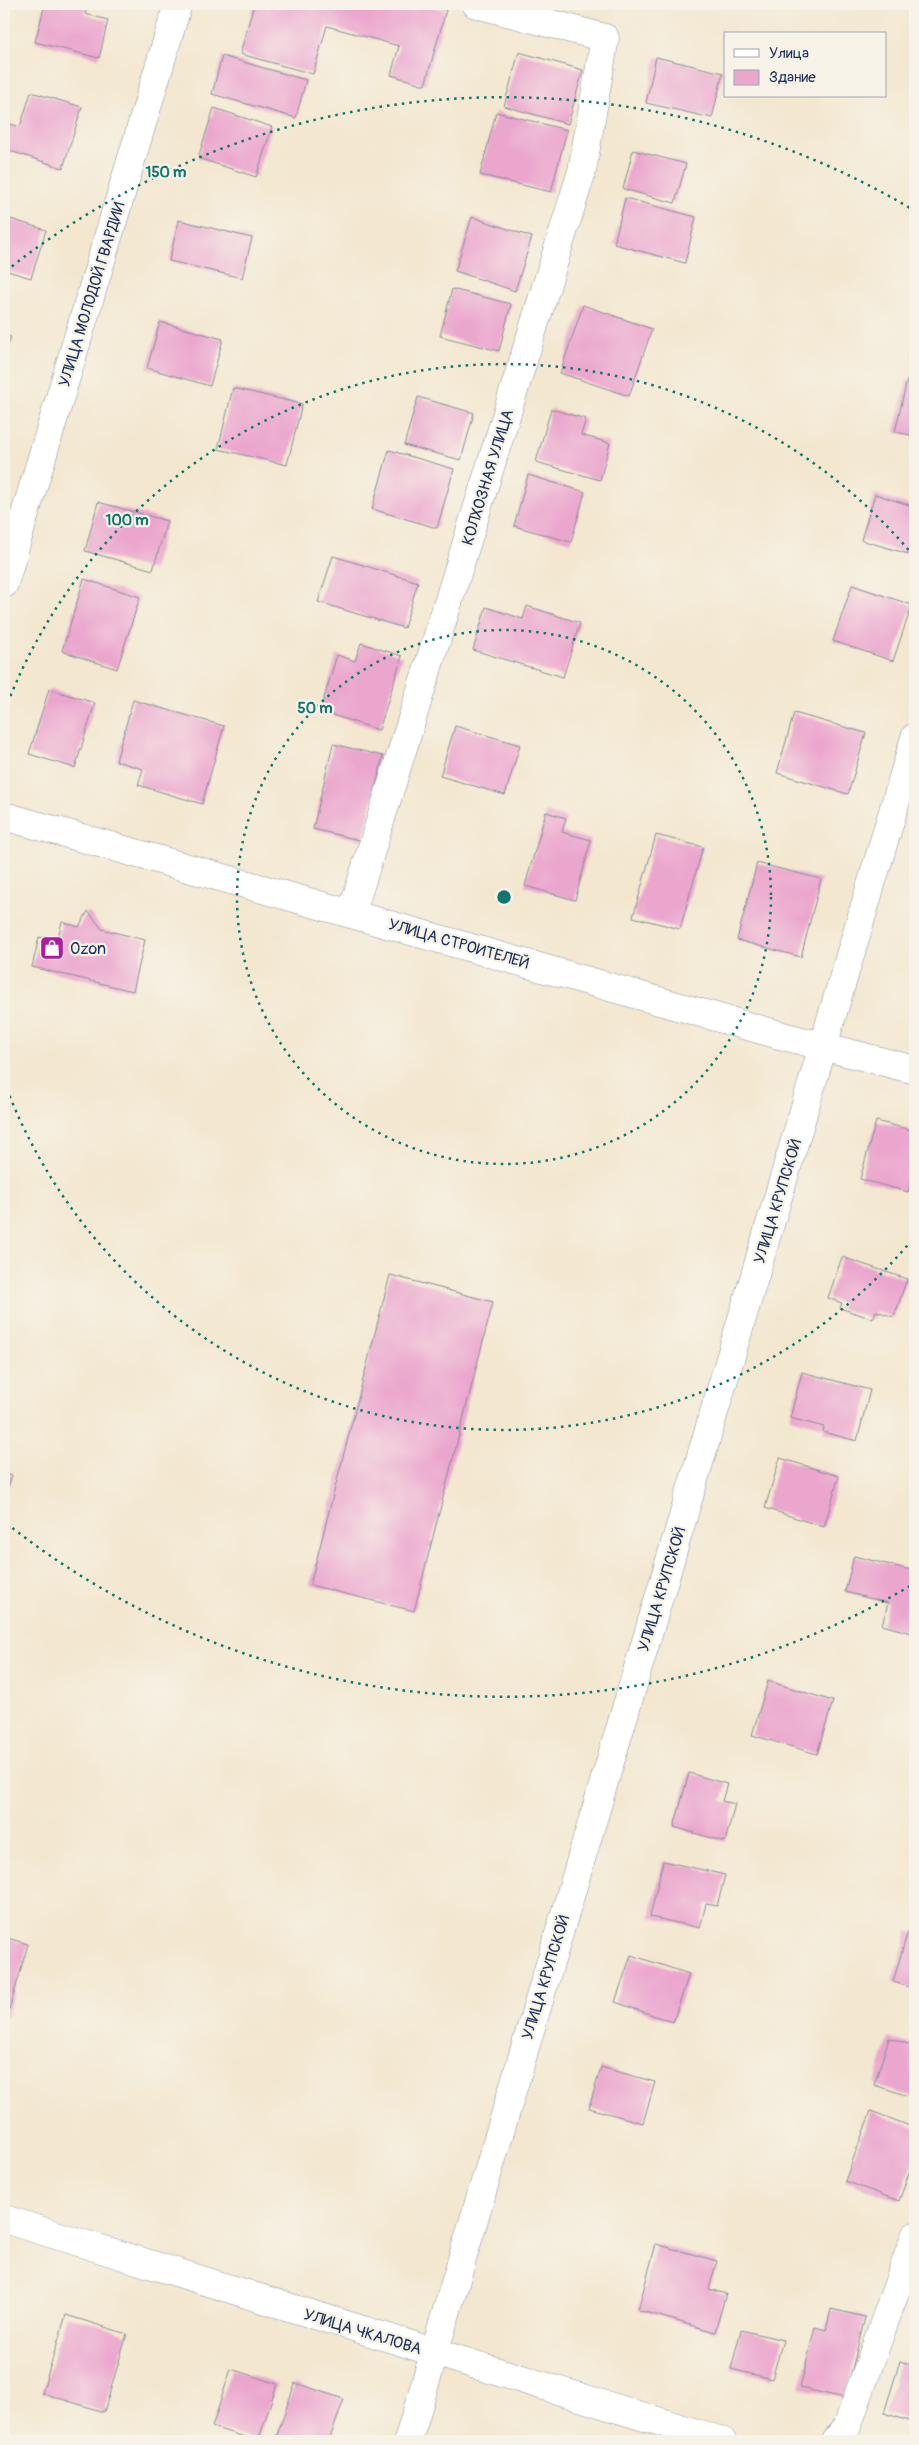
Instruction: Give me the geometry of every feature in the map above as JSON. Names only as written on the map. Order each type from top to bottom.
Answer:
[{"type":"street","name":"УЛИЦА МОЛОДОЙ ГВАРДИИ","points":[[4,584],[178,4]]},
{"type":"street","name":"КОЛХОЗНАЯ УЛИЦА","points":[[352,912],[582,171],[605,38],[476,4]]},
{"type":"street","name":"УЛИЦА КРУПСКОЙ","points":[[408,2441],[915,737]]},
{"type":"street","name":"УЛИЦА СТРОИТЕЛЕЙ","points":[[4,816],[352,912],[823,1046],[915,1070]]},
{"type":"street","name":"УЛИЦА ЧКАЛОВА","points":[[4,2219],[722,2441]]},
{"type":"street","points":[[836,2441],[847,2427],[915,2236]]},
{"type":"building","points":[[45,4],[88,4],[85,14],[108,20],[99,58],[35,42]]},
{"type":"building","points":[[254,4],[421,4],[446,10],[425,85],[391,75],[399,46],[327,26],[313,74],[240,54]]},
{"type":"building","points":[[519,52],[583,70],[568,124],[504,106]]},
{"type":"building","points":[[222,56],[306,80],[296,118],[212,94]]},
{"type":"building","points":[[656,57],[723,73],[712,118],[646,103]]},
{"type":"building","points":[[31,92],[82,107],[63,168],[4,149],[4,122],[20,127]]},
{"type":"building","points":[[214,108],[272,127],[256,177],[198,158]]},
{"type":"building","points":[[496,112],[567,130],[551,192],[480,175]]},
{"type":"building","points":[[633,150],[686,164],[675,203],[623,189]]},
{"type":"building","points":[[625,198],[696,217],[685,263],[614,244]]},
{"type":"building","points":[[4,217],[46,230],[31,278],[4,270]]},
{"type":"building","points":[[472,217],[532,237],[515,291],[455,271]]},
{"type":"building","points":[[179,220],[252,238],[242,278],[169,261]]},
{"type":"building","points":[[452,289],[511,304],[499,351],[440,336]]},
{"type":"building","points":[[583,305],[652,329],[629,396],[560,373]]},
{"type":"building","points":[[160,322],[223,339],[210,386],[147,368]]},
{"type":"building","points":[[4,335],[11,337],[4,357]]},
{"type":"building","points":[[907,380],[915,382],[915,436],[895,432]]},
{"type":"building","points":[[233,388],[302,404],[287,465],[218,449]]},
{"type":"building","points":[[418,397],[474,413],[461,460],[404,445]]},
{"type":"building","points":[[551,409],[586,419],[581,435],[610,443],[600,480],[536,462]]},
{"type":"building","points":[[389,450],[454,469],[437,528],[372,509]]},
{"type":"building","points":[[528,475],[585,492],[571,542],[514,526]]},
{"type":"building","points":[[875,494],[915,507],[915,556],[861,540]]},
{"type":"building","points":[[98,502],[167,521],[153,570],[85,551]]},
{"type":"building","points":[[333,556],[418,582],[404,628],[318,602]]},
{"type":"building","points":[[84,579],[140,597],[117,669],[62,651]]},
{"type":"building","points":[[852,585],[912,605],[893,661],[833,641]]},
{"type":"building","points":[[527,606],[580,623],[563,677],[473,650],[486,607],[523,619]]},
{"type":"building","points":[[361,643],[402,656],[379,730],[320,711],[337,655],[355,661]]},
{"type":"building","points":[[49,689],[95,703],[75,768],[29,754]]},
{"type":"building","points":[[133,700],[224,726],[202,804],[138,785],[143,769],[116,761]]},
{"type":"building","points":[[794,713],[866,733],[848,794],[777,773]]},
{"type":"building","points":[[455,726],[520,745],[505,795],[440,776]]},
{"type":"building","points":[[333,744],[383,756],[363,841],[313,829]]},
{"type":"building","points":[[546,812],[566,818],[562,832],[591,840],[575,900],[525,886]]},
{"type":"building","points":[[656,835],[703,847],[680,929],[633,917]]},
{"type":"building","points":[[757,863],[821,879],[801,957],[737,940]]},
{"type":"building","points":[[88,911],[102,929],[145,940],[133,991],[32,967],[39,937],[57,941],[62,922],[79,927]]},
{"type":"building","points":[[876,1121],[915,1131],[915,1165],[908,1192],[860,1179]]},
{"type":"building","points":[[842,1257],[907,1279],[894,1317],[876,1311],[873,1319],[840,1308],[842,1303],[828,1298]]},
{"type":"building","points":[[390,1275],[493,1302],[414,1611],[310,1585]]},
{"type":"building","points":[[802,1372],[870,1390],[857,1441],[823,1432],[824,1427],[790,1418]]},
{"type":"building","points":[[780,1458],[839,1476],[824,1527],[765,1508]]},
{"type":"building","points":[[4,1473],[12,1476],[4,1498]]},
{"type":"building","points":[[854,1556],[915,1571],[915,1634],[882,1625],[888,1603],[845,1592]]},
{"type":"building","points":[[768,1681],[833,1701],[817,1754],[752,1735]]},
{"type":"building","points":[[689,1773],[727,1784],[722,1801],[735,1804],[725,1842],[674,1827]]},
{"type":"building","points":[[663,1861],[725,1875],[717,1906],[706,1904],[700,1928],[650,1917]]},
{"type":"building","points":[[908,1931],[915,1934],[915,1989],[893,1982]]},
{"type":"building","points":[[4,1937],[28,1944],[7,2018],[4,2017]]},
{"type":"building","points":[[631,1955],[689,1974],[673,2022],[615,2002]]},
{"type":"building","points":[[889,2038],[915,2046],[915,2098],[874,2085]]},
{"type":"building","points":[[601,2067],[655,2082],[643,2123],[589,2108]]},
{"type":"building","points":[[871,2111],[915,2128],[915,2156],[899,2201],[845,2181]]},
{"type":"building","points":[[656,2244],[717,2261],[709,2289],[726,2294],[715,2332],[638,2310]]},
{"type":"building","points":[[831,2309],[865,2317],[845,2398],[800,2388],[815,2327],[826,2330]]},
{"type":"building","points":[[66,2315],[127,2334],[104,2412],[42,2393]]},
{"type":"building","points":[[741,2330],[783,2340],[772,2379],[731,2369]]},
{"type":"building","points":[[900,2361],[915,2366],[915,2423],[884,2413]]},
{"type":"building","points":[[231,2369],[277,2384],[258,2441],[212,2427]]},
{"type":"building","points":[[295,2383],[344,2399],[329,2441],[275,2441]]},
{"type":"place","name":"Ozon","points":[[52,948]]}]
